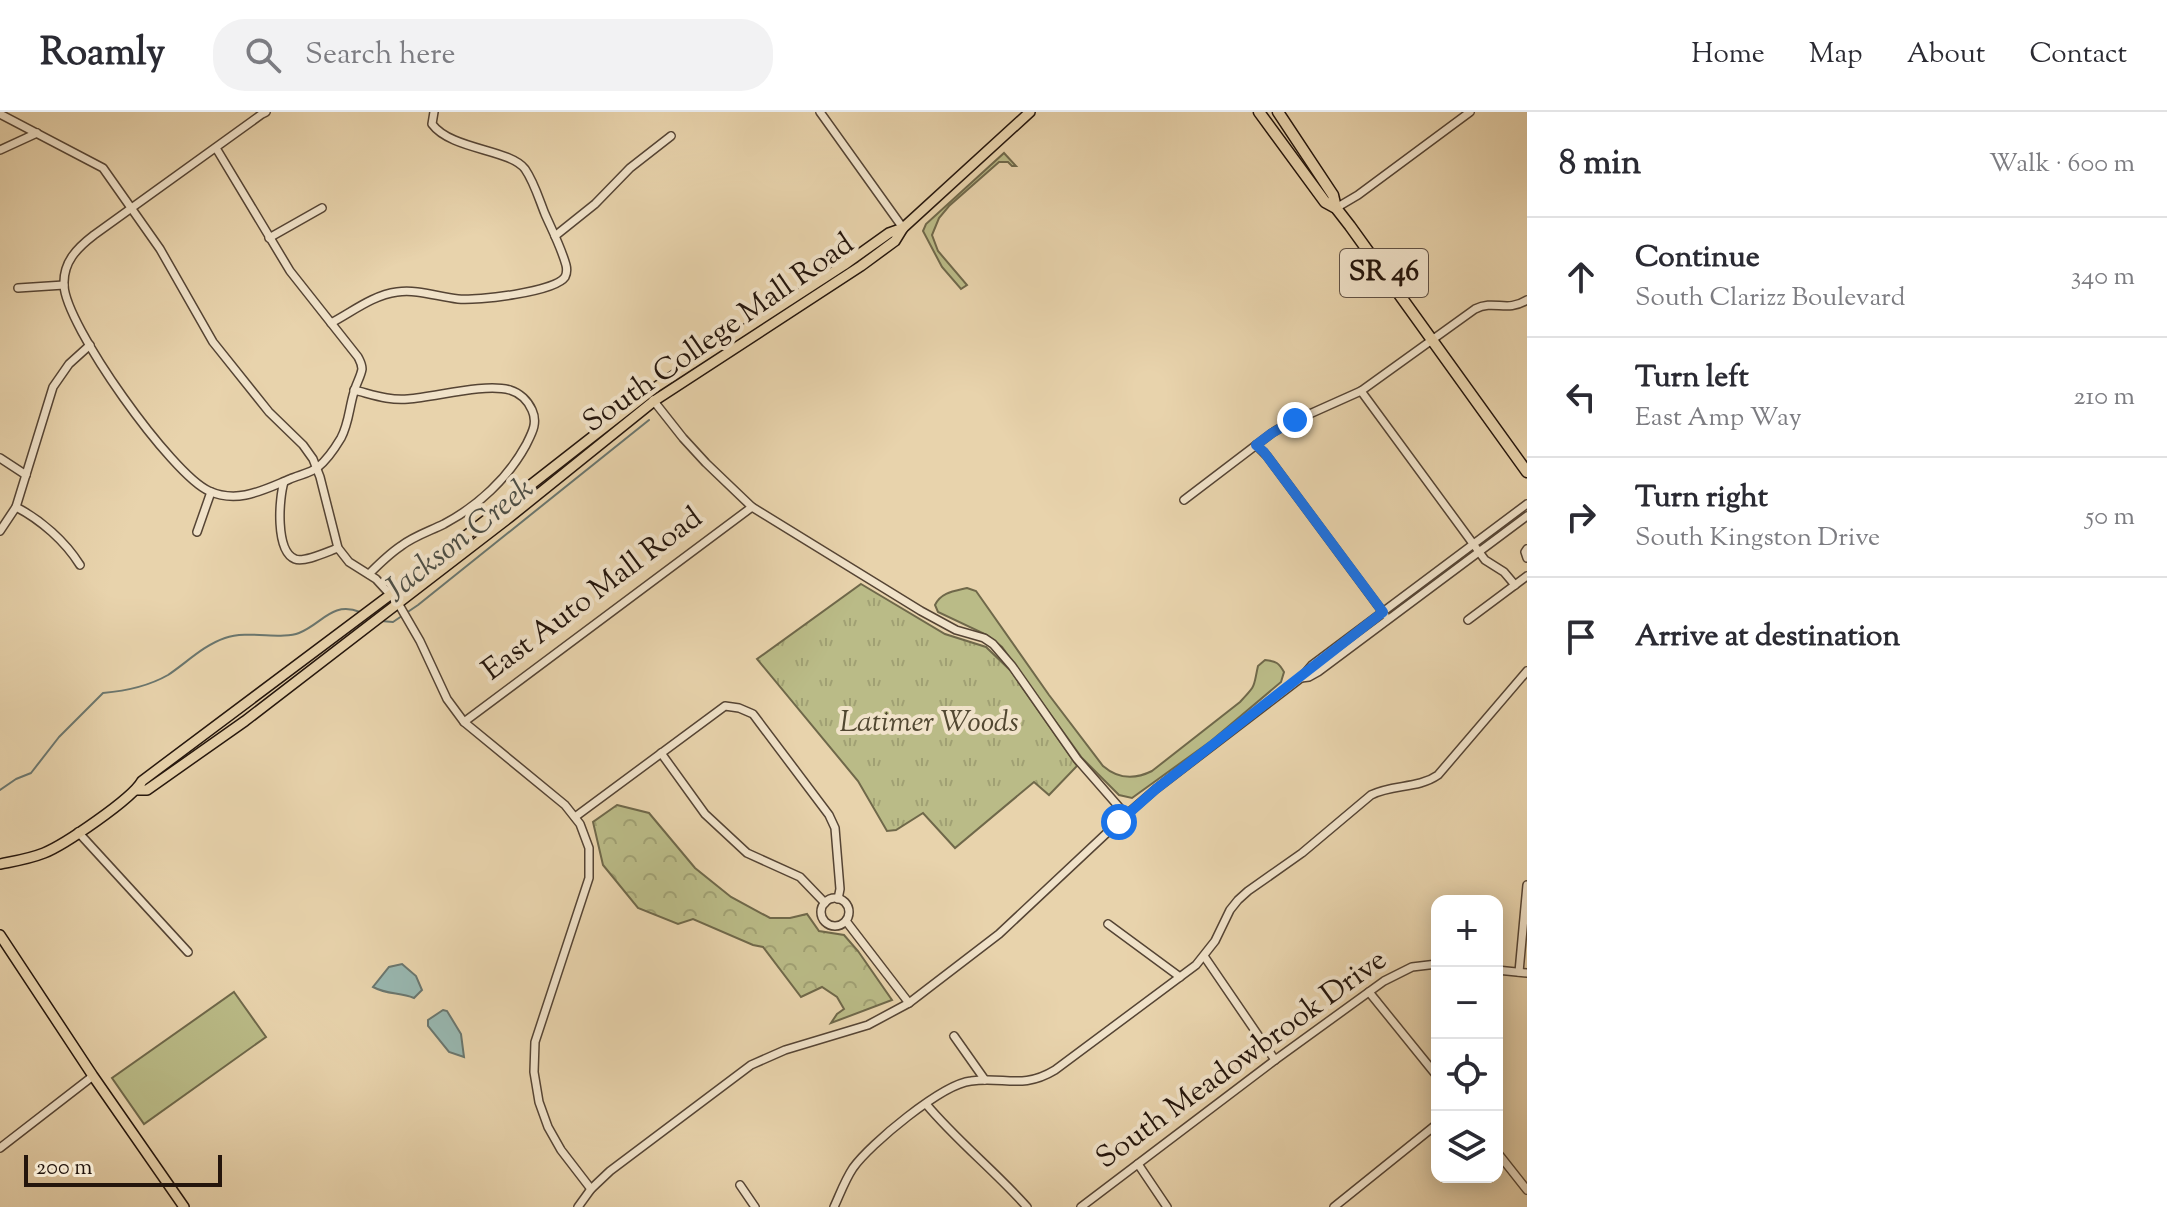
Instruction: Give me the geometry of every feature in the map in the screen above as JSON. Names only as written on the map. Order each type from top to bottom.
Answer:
[{"type":"highway","name":"SR 46","points":[[1259,112],[1322,198],[1336,208]]},
{"type":"highway","name":"SR 46","points":[[1278,112],[1333,195],[1336,208],[1527,472]]},
{"type":"main road","name":"South College Mall Road","points":[[137,790],[147,790],[245,721],[384,613],[400,606],[510,517],[686,366],[873,251],[889,233],[903,228],[1030,112]]},
{"type":"main road","name":"South College Mall Road","points":[[0,864],[29,859],[48,851],[137,790],[142,781],[651,397]]},
{"type":"main road","points":[[237,711],[245,721]]},
{"type":"main road","points":[[0,935],[184,1207]]},
{"type":"street","points":[[216,148],[290,271],[360,361],[361,373],[346,429],[317,468],[243,496],[211,492],[188,476],[125,401],[68,304],[64,285],[68,262],[77,249],[131,209],[266,112]]},
{"type":"street","points":[[331,323],[379,296],[394,292],[467,299],[513,295],[554,284],[564,278],[567,271],[555,236],[531,181],[519,162],[473,147],[437,130],[432,122],[434,112]]},
{"type":"street","points":[[820,112],[903,228]]},
{"type":"street","points":[[1336,208],[1470,112]]},
{"type":"street","points":[[0,114],[103,168],[170,266],[213,342],[269,412],[307,451],[317,468],[338,548],[349,562],[369,574],[400,606],[447,699],[464,722],[565,805],[584,832],[589,848],[589,878],[535,1042],[534,1072],[539,1102],[548,1127],[561,1150],[591,1189]]},
{"type":"street","points":[[0,150],[37,133]]},
{"type":"street","points":[[555,236],[595,204],[630,168],[671,136]]},
{"type":"street","points":[[269,238],[322,208]]},
{"type":"street","points":[[18,288],[64,285]]},
{"type":"street","points":[[1184,500],[1285,425],[1361,391],[1482,306],[1511,307],[1527,300]]},
{"type":"street","points":[[0,531],[16,507],[53,387],[64,370],[90,345]]},
{"type":"street","points":[[354,390],[405,400],[480,390],[509,390],[526,401],[535,421],[523,450],[500,481],[457,516],[401,545],[369,574]]},
{"type":"street","points":[[1361,391],[1479,553],[1504,572],[1515,585]]},
{"type":"street","points":[[651,397],[683,438],[752,507],[921,611],[956,630],[984,638],[993,644],[1077,759],[1126,815]]},
{"type":"street","points":[[1256,445],[1387,621]]},
{"type":"street","points":[[0,458],[26,475]]},
{"type":"street","points":[[284,482],[279,502],[280,521],[288,554],[302,560],[338,548]]},
{"type":"street","points":[[197,532],[211,492]]},
{"type":"street","points":[[578,1207],[591,1189],[632,1153],[751,1065],[785,1050],[868,1025],[909,1003],[999,934],[1156,789],[1301,678],[1312,665],[1527,504]]},
{"type":"street","points":[[503,506],[510,517]]},
{"type":"street","points":[[16,507],[65,544],[80,565]]},
{"type":"street","name":"East Auto Mall Road","points":[[464,722],[752,507]]},
{"type":"street","points":[[1301,678],[1318,672],[1527,516]]},
{"type":"street","points":[[1527,549],[1527,558]]},
{"type":"street","points":[[1468,620],[1527,576]]},
{"type":"street","points":[[834,1207],[860,1159],[926,1104],[953,1086],[985,1080],[1024,1082],[1049,1074],[1180,977],[1204,956],[1230,910],[1248,891],[1302,853],[1371,795],[1384,789],[1421,784],[1438,775],[1527,671]]},
{"type":"street","points":[[575,817],[725,706],[739,708],[753,714],[829,815],[835,828],[840,889],[838,899]]},
{"type":"street","points":[[661,753],[705,814],[747,853],[800,877],[825,903]]},
{"type":"street","points":[[78,832],[188,952]]},
{"type":"street","points":[[1503,970],[1523,972],[1527,885]]},
{"type":"street","points":[[838,899],[848,907],[849,912],[846,921],[839,926],[826,923],[822,914],[825,903],[838,899]]},
{"type":"street","points":[[846,921],[909,1003]]},
{"type":"street","points":[[1108,924],[1180,977]]},
{"type":"street","points":[[1204,956],[1275,1060]]},
{"type":"street","name":"South Meadowbrook Drive","points":[[1081,1207],[1388,978],[1419,965],[1431,964]]},
{"type":"street","points":[[1369,992],[1431,1069]]},
{"type":"street","points":[[954,1036],[985,1080]]},
{"type":"street","points":[[0,1148],[93,1076]]},
{"type":"street","points":[[926,1104],[1027,1207]]},
{"type":"street","points":[[1334,1207],[1431,1129]]},
{"type":"street","points":[[1503,1160],[1527,1190]]},
{"type":"street","points":[[1138,1164],[1167,1207]]},
{"type":"street","points":[[740,1185],[755,1207]]},
{"type":"green space","points":[[1004,153],[1016,166],[999,162],[949,206],[939,218],[932,235],[938,251],[967,285],[961,289],[942,267],[923,231],[926,224]]},
{"type":"green space","name":"Latimer Woods","points":[[861,584],[945,634],[986,647],[1011,671],[1077,766],[1049,795],[1034,782],[955,848],[923,813],[896,830],[887,831],[858,781],[757,659]]},
{"type":"green space","points":[[967,588],[976,591],[1103,766],[1120,776],[1133,777],[1152,771],[1240,702],[1252,688],[1258,666],[1265,660],[1277,663],[1284,672],[1281,682],[1211,741],[1132,798],[1119,795],[1082,758],[1002,647],[987,635],[938,612],[935,605],[941,597]]},
{"type":"green space","points":[[617,805],[649,813],[695,868],[731,897],[770,918],[807,914],[819,931],[844,935],[892,1000],[831,1023],[844,1009],[837,997],[822,987],[801,997],[763,947],[693,919],[678,924],[638,908],[603,865],[593,822]]},
{"type":"green space","points":[[234,992],[266,1037],[144,1124],[112,1078]]},
{"type":"water","points":[[402,964],[416,976],[422,990],[414,998],[373,987],[389,967]]},
{"type":"water","points":[[443,1010],[447,1011],[461,1034],[464,1057],[449,1052],[428,1026],[428,1020]]},
{"type":"waterway","name":"Jackson Creek","points":[[381,621],[393,622],[418,605],[649,420]]},
{"type":"waterway","name":"Jackson Creek","points":[[0,790],[31,773],[59,737],[103,693],[136,688],[160,679],[225,638],[292,635],[334,611],[350,609],[360,612]]},
{"type":"route","points":[[1119,822],[1156,789],[1383,612],[1256,445],[1295,420]]}]
